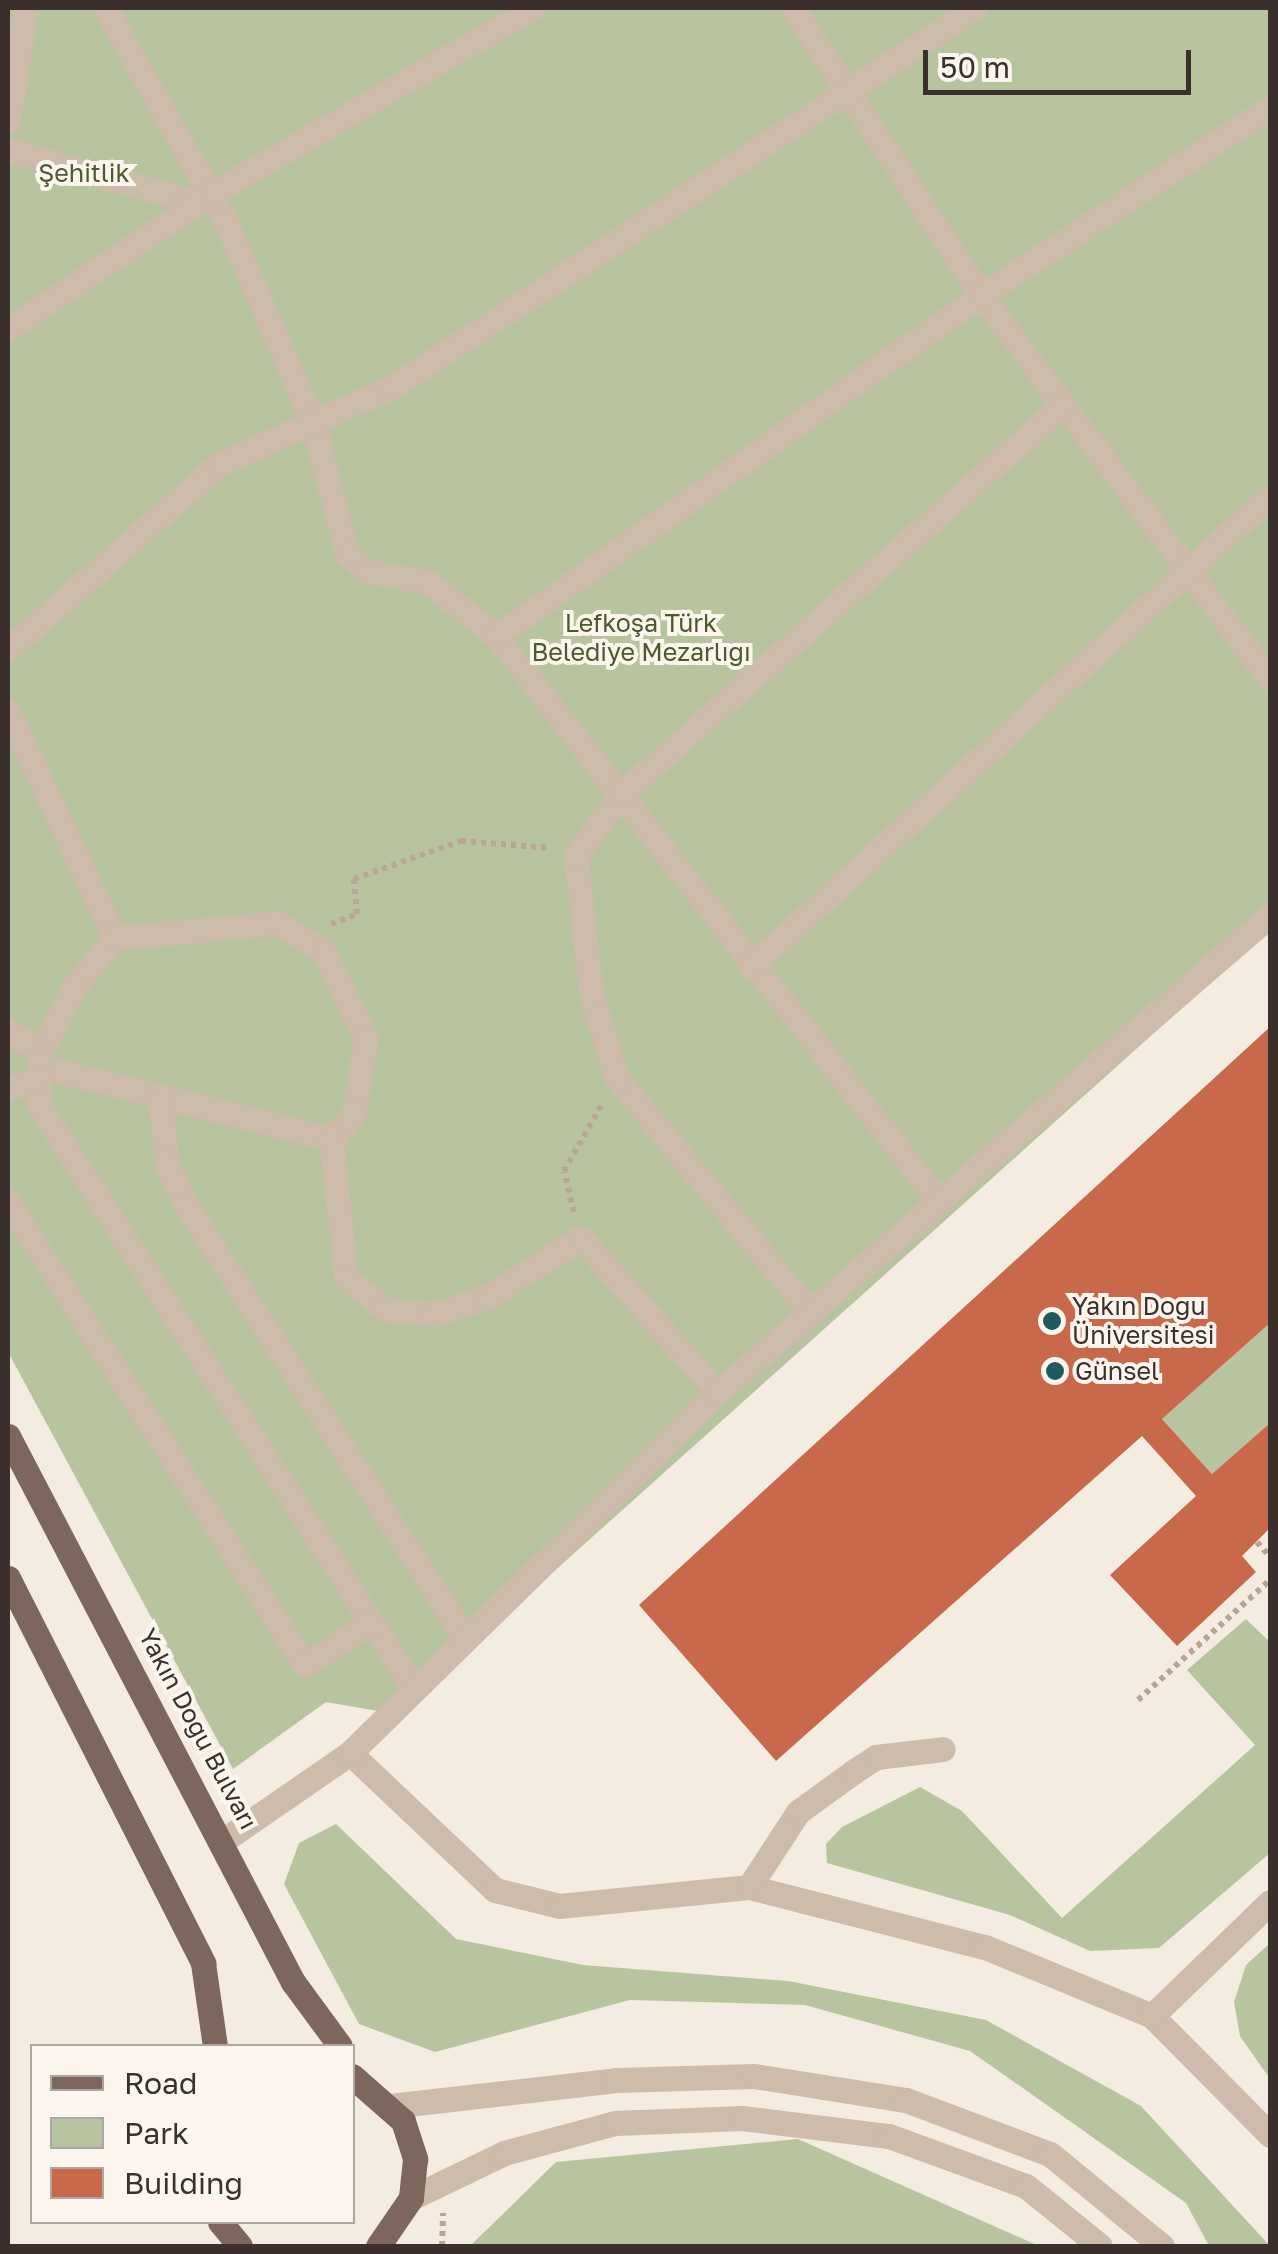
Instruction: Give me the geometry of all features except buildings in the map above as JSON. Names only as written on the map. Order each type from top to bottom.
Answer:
[{"type":"main road","name":"Yakın Doğu Bulvarı","points":[[8,1436],[224,1840],[293,1982],[339,2044]]},
{"type":"main road","points":[[8,1578],[203,1963],[215,2044]]},
{"type":"main road","points":[[357,2074],[390,2106],[415,2159],[411,2198],[387,2242]]},
{"type":"main road","points":[[222,2224],[240,2246]]},
{"type":"street","points":[[8,122],[26,8]]},
{"type":"street","points":[[105,8],[213,193],[312,419],[333,526],[356,564],[428,582],[496,636],[751,966],[936,1197]]},
{"type":"street","points":[[8,329],[213,193],[532,8]]},
{"type":"street","points":[[794,8],[844,91],[981,295],[1184,574],[1270,680]]},
{"type":"street","points":[[8,649],[219,464],[312,419],[392,387],[975,8]]},
{"type":"street","points":[[496,636],[981,295],[1270,107]]},
{"type":"street","points":[[8,150],[186,199],[213,193]]},
{"type":"street","points":[[809,1310],[617,1079],[592,994],[576,855],[620,795],[1062,406]]},
{"type":"street","points":[[751,966],[1270,496]]},
{"type":"street","points":[[8,712],[115,938]]},
{"type":"street","points":[[224,1840],[350,1753],[412,1685],[466,1640],[718,1392],[936,1197],[1270,915]]},
{"type":"street","points":[[412,1685],[123,1247],[38,1104],[39,1065],[74,987],[115,938],[278,923],[303,934],[339,972],[366,1038],[354,1113],[331,1139],[346,1278],[386,1309],[433,1314],[488,1297],[580,1238],[718,1392]]},
{"type":"street","points":[[8,1030],[39,1065],[331,1139]]},
{"type":"street","points":[[8,1088],[39,1065]]},
{"type":"street","points":[[162,1099],[166,1162],[186,1205],[466,1640]]},
{"type":"street","points":[[8,1202],[305,1665],[372,1621]]},
{"type":"street","points":[[749,1888],[798,1812],[876,1758],[943,1749]]},
{"type":"street","points":[[350,1753],[469,1869],[525,1901],[558,1906],[749,1888],[986,1947],[1152,2016],[1270,2135]]},
{"type":"street","points":[[1152,2016],[1270,1902]]},
{"type":"street","points":[[390,2106],[617,2080],[754,2076],[906,2100],[1050,2154],[1162,2246]]},
{"type":"street","points":[[411,2198],[504,2152],[615,2123],[742,2118],[889,2136],[1026,2186],[1100,2246]]},
{"type":"path","points":[[303,934],[356,914],[354,878],[461,841],[576,855]]},
{"type":"path","points":[[580,1238],[564,1171],[617,1079]]},
{"type":"path","points":[[1257,1542],[1270,1557]]},
{"type":"path","points":[[1138,1700],[1270,1580]]},
{"type":"green space","name":"Lefkoşa Türk Belediye Mezarlığı","points":[[8,8],[1270,8],[1270,929],[395,1714],[326,1702],[233,1769],[8,1352]]},
{"type":"green space","points":[[1270,1323],[1270,1423],[1212,1474],[1162,1419]]},
{"type":"green space","points":[[1246,1619],[1270,1642],[1270,1853],[1159,1948],[1090,1951],[1010,1915],[827,1863],[826,1844],[842,1827],[920,1787],[962,1811],[1062,1918],[1255,1745],[1187,1670]]},
{"type":"green space","points":[[336,1824],[456,1939],[583,1965],[788,1981],[986,2020],[1141,2106],[1270,2246],[1209,2246],[1186,2203],[970,2051],[805,2005],[630,2000],[435,2052],[359,2024],[284,1884],[299,1843]]},
{"type":"green space","points":[[1270,1943],[1270,2079],[1240,2036],[1234,2002],[1246,1965]]},
{"type":"green space","points":[[798,2139],[1039,2246],[470,2246],[556,2162]]},
{"type":"place","name":"Yakın Doğu Üniversitesi","points":[[1052,1321]]},
{"type":"place","name":"Günsel","points":[[1055,1371]]},
{"type":"park label","name":"Şehitlik","points":[[84,173]]}]
